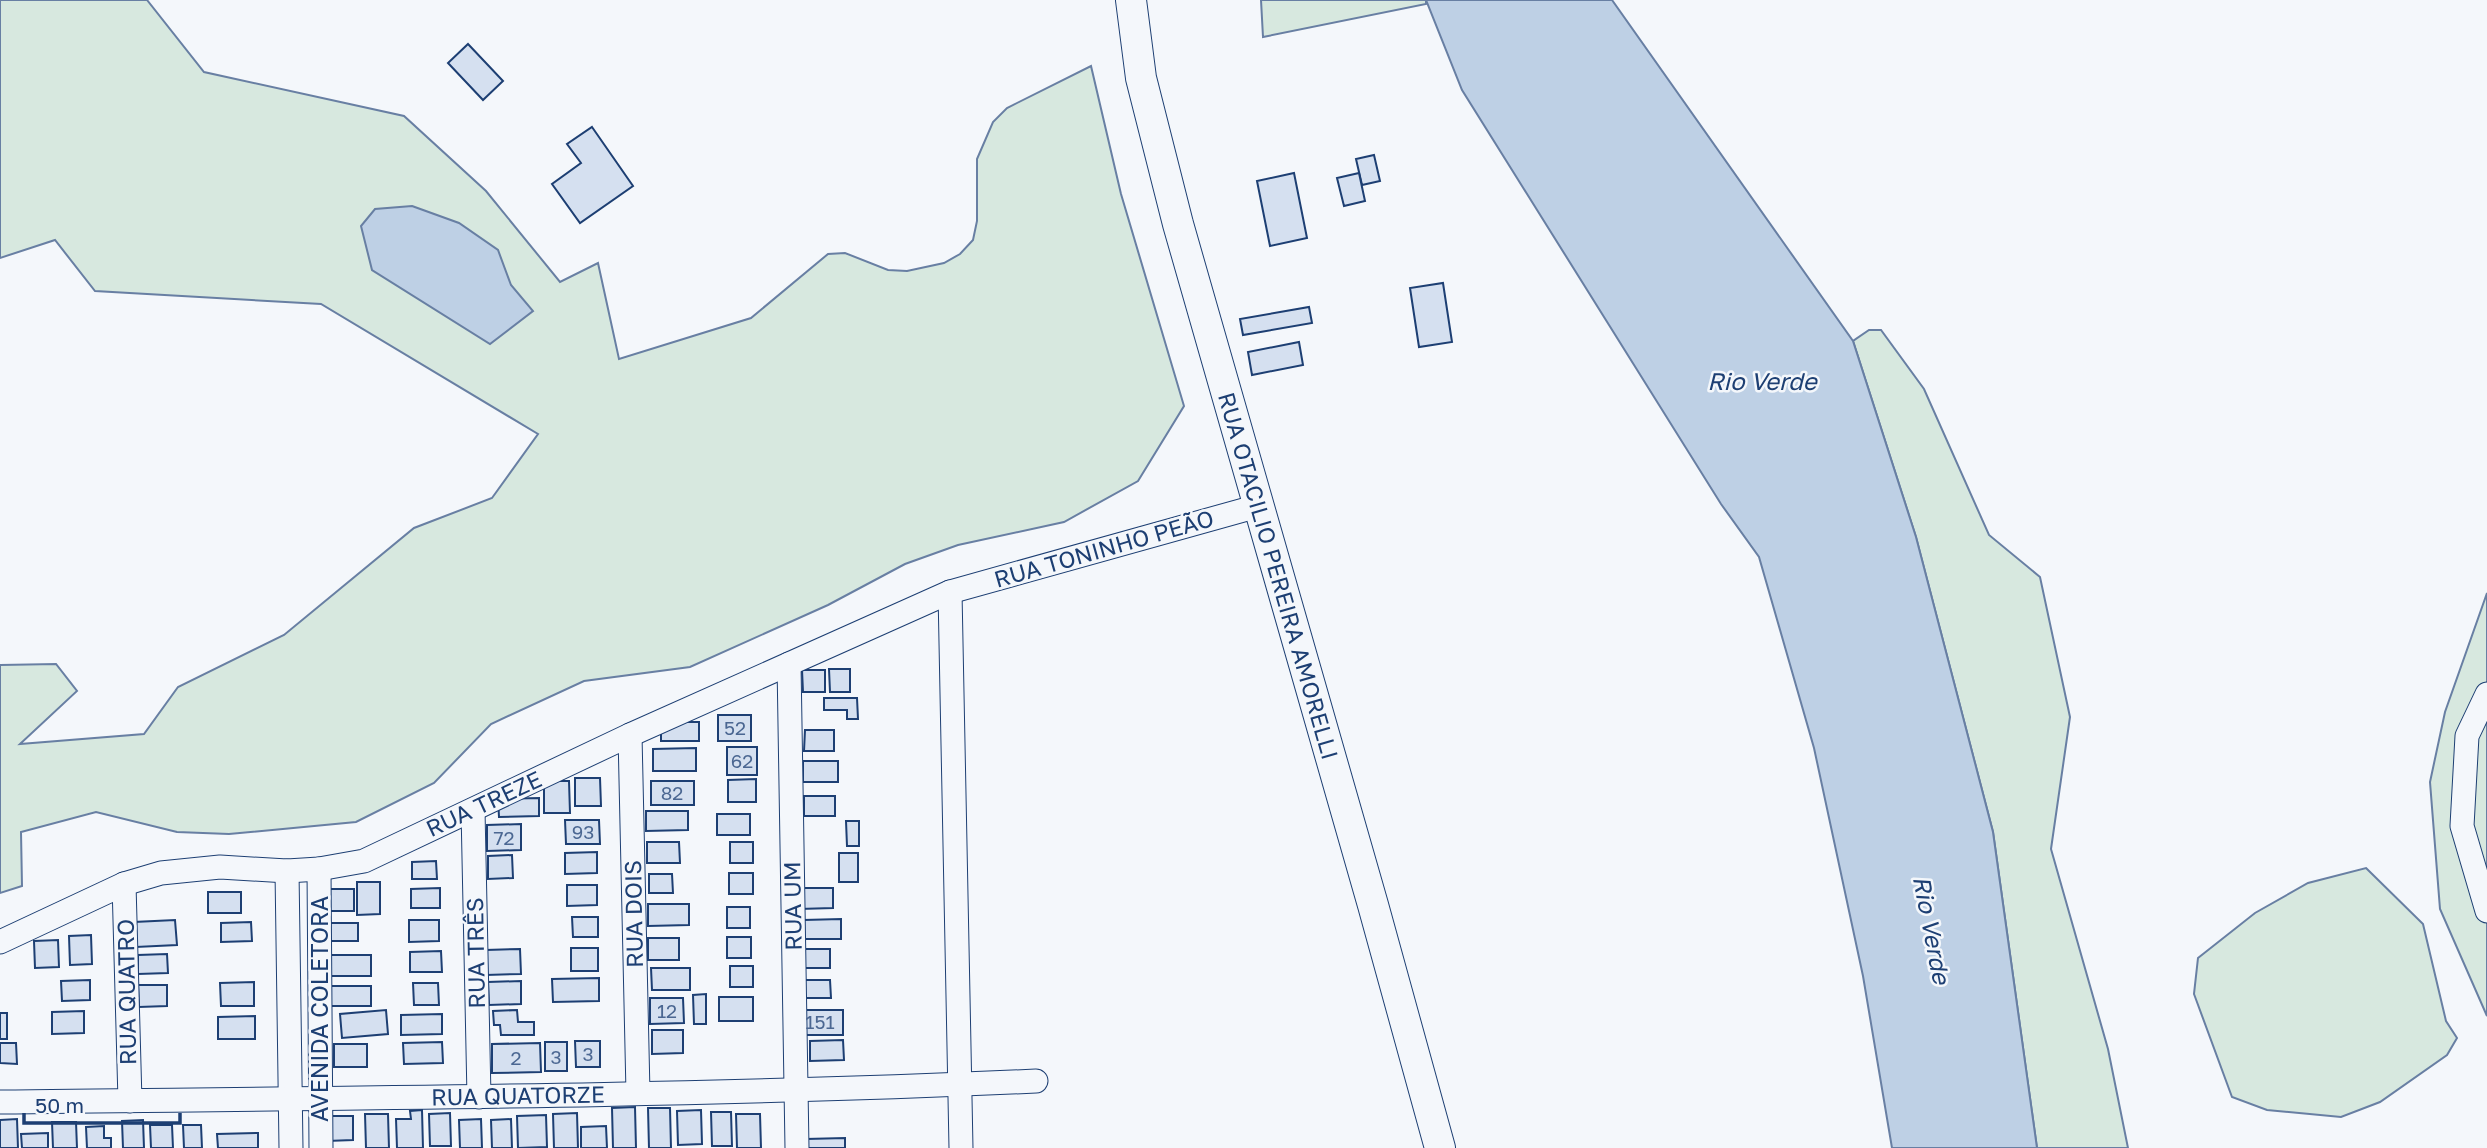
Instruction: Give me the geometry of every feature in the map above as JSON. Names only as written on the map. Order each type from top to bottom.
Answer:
[{"type":"main road","name":"RUA OTACILIO PEREIRA AMORELLI","points":[[1131,0],[1140,78],[1178,224],[1440,1148]]},
{"type":"street","name":"RUA TONINHO PEÃO","points":[[950,592],[1258,506]]},
{"type":"street","name":"RUA TREZE","points":[[0,942],[124,884],[161,873],[220,867],[287,872],[364,861],[630,735],[950,592]]},
{"type":"street","points":[[950,592],[961,1148]]},
{"type":"street","name":"RUA UM","points":[[789,664],[797,1148]]},
{"type":"street","points":[[2487,694],[2467,736],[2462,826],[2487,911]]},
{"type":"street","name":"RUA DOIS","points":[[630,735],[638,1093]]},
{"type":"street","name":"RUA TRÊS","points":[[473,810],[479,1097]]},
{"type":"street","name":"AVENIDA COLETORA","points":[[319,869],[321,1148]]},
{"type":"street","name":"AVENIDA COLETORA","points":[[287,872],[291,1148]]},
{"type":"street","name":"RUA QUATRO","points":[[124,884],[130,1101]]},
{"type":"street","name":"RUA QUATORZE","points":[[0,1102],[796,1091],[1036,1081]]},
{"type":"shaded area","points":[[0,0],[147,0],[204,72],[404,116],[486,191],[560,282],[598,263],[619,359],[751,318],[828,254],[845,253],[888,270],[907,271],[944,263],[960,254],[973,240],[977,221],[977,159],[993,122],[1007,108],[1091,66],[1121,194],[1184,406],[1138,481],[1064,522],[958,545],[905,564],[828,605],[690,667],[584,681],[491,724],[434,783],[356,822],[229,834],[177,832],[96,812],[21,832],[22,886],[0,893],[0,665],[56,664],[77,691],[20,744],[144,734],[178,687],[284,635],[414,528],[492,498],[538,434],[321,304],[95,291],[55,240],[0,258]]},
{"type":"shaded area","points":[[1261,0],[1426,0],[1426,4],[1263,37]]},
{"type":"shaded area","points":[[1869,330],[1881,330],[1924,389],[1989,535],[2040,577],[2070,717],[2051,849],[2108,1049],[2128,1148],[2037,1148],[1993,832],[1916,537],[1853,341]]},
{"type":"shaded area","points":[[2487,593],[2487,1016],[2440,909],[2430,782],[2445,712]]},
{"type":"shaded area","points":[[2366,868],[2423,924],[2446,1021],[2457,1038],[2447,1055],[2380,1102],[2341,1117],[2267,1110],[2232,1097],[2194,994],[2198,958],[2255,913],[2308,883]]},
{"type":"water","name":"Rio Verde","points":[[1426,0],[1612,0],[1853,341],[1916,537],[1993,832],[2037,1148],[1892,1148],[1863,976],[1814,748],[1759,557],[1721,504],[1462,90]]},
{"type":"water","points":[[412,206],[459,223],[498,250],[511,285],[533,311],[490,344],[372,270],[361,226],[375,209]]},
{"type":"building","points":[[468,44],[503,81],[483,100],[448,63]]},
{"type":"building","points":[[592,127],[633,186],[580,223],[552,184],[581,163],[567,144]]},
{"type":"building","points":[[1374,155],[1380,181],[1362,185],[1356,159]]},
{"type":"building","points":[[1294,173],[1307,238],[1270,246],[1257,181]]},
{"type":"building","points":[[1359,173],[1365,201],[1344,206],[1337,178]]},
{"type":"building","points":[[1443,283],[1452,342],[1419,347],[1410,288]]},
{"type":"building","points":[[1309,307],[1312,323],[1243,335],[1240,319]]},
{"type":"building","points":[[1299,342],[1303,365],[1252,375],[1248,352]]},
{"type":"building","points":[[829,669],[850,669],[850,692],[830,692]]},
{"type":"building","points":[[802,670],[825,670],[825,692],[803,692]]},
{"type":"building","points":[[824,698],[857,698],[858,719],[847,719],[847,710],[824,710]]},
{"type":"building","points":[[718,715],[751,715],[751,741],[718,741]]},
{"type":"building","points":[[661,722],[699,722],[699,741],[661,741]]},
{"type":"building","points":[[805,730],[834,730],[834,751],[804,751]]},
{"type":"building","points":[[727,747],[757,747],[757,775],[727,775]]},
{"type":"building","points":[[696,748],[696,771],[653,771],[653,749]]},
{"type":"building","points":[[803,761],[838,761],[838,782],[803,782]]},
{"type":"building","points":[[575,778],[600,778],[601,806],[575,806]]},
{"type":"building","points":[[756,779],[756,802],[728,802],[728,780]]},
{"type":"building","points":[[544,781],[569,781],[570,813],[544,813]]},
{"type":"building","points":[[651,781],[694,781],[694,805],[651,805]]},
{"type":"building","points":[[804,796],[835,796],[835,816],[804,816]]},
{"type":"building","points":[[539,798],[539,816],[499,817],[498,799]]},
{"type":"building","points":[[646,811],[688,811],[688,830],[646,831]]},
{"type":"building","points":[[717,814],[750,814],[750,835],[717,835]]},
{"type":"building","points":[[565,820],[599,820],[600,844],[566,844]]},
{"type":"building","points":[[846,821],[859,821],[859,846],[847,846]]},
{"type":"building","points":[[521,824],[521,850],[487,851],[487,825]]},
{"type":"building","points":[[647,842],[679,842],[680,863],[647,863]]},
{"type":"building","points":[[730,842],[753,842],[753,863],[730,863]]},
{"type":"building","points":[[597,852],[597,873],[565,874],[565,853]]},
{"type":"building","points":[[839,853],[858,853],[858,882],[839,882]]},
{"type":"building","points":[[512,855],[513,878],[488,879],[488,856]]},
{"type":"building","points":[[436,861],[437,879],[412,879],[412,862]]},
{"type":"building","points":[[729,873],[753,873],[753,894],[729,894]]},
{"type":"building","points":[[649,874],[672,874],[673,893],[649,893]]},
{"type":"building","points":[[357,882],[380,882],[380,914],[357,915]]},
{"type":"building","points":[[567,885],[597,885],[597,905],[567,906]]},
{"type":"building","points":[[440,888],[440,908],[411,908],[411,889]]},
{"type":"building","points":[[799,888],[833,888],[833,908],[799,909]]},
{"type":"building","points":[[327,889],[354,889],[354,911],[327,911]]},
{"type":"building","points":[[208,892],[241,892],[241,913],[208,913]]},
{"type":"building","points":[[648,904],[689,904],[689,925],[648,926]]},
{"type":"building","points":[[727,907],[750,907],[750,928],[727,928]]},
{"type":"building","points":[[572,917],[598,917],[598,937],[573,937]]},
{"type":"building","points":[[841,919],[841,939],[804,939],[804,920]]},
{"type":"building","points":[[175,920],[177,945],[136,947],[134,922]]},
{"type":"building","points":[[409,920],[439,920],[439,941],[409,942]]},
{"type":"building","points":[[251,922],[252,941],[221,942],[221,923]]},
{"type":"building","points":[[330,923],[358,923],[358,941],[329,941]]},
{"type":"building","points":[[91,935],[92,964],[70,965],[69,936]]},
{"type":"building","points":[[727,937],[751,937],[751,958],[727,958]]},
{"type":"building","points":[[648,938],[679,938],[679,960],[648,960]]},
{"type":"building","points":[[58,940],[59,967],[35,968],[34,941]]},
{"type":"building","points":[[571,948],[598,948],[598,971],[571,971]]},
{"type":"building","points":[[520,949],[521,974],[486,975],[486,950]]},
{"type":"building","points":[[805,949],[830,949],[830,968],[805,968]]},
{"type":"building","points":[[441,951],[442,972],[410,972],[410,952]]},
{"type":"building","points":[[167,954],[168,973],[138,974],[138,955]]},
{"type":"building","points":[[330,955],[371,955],[371,976],[330,976]]},
{"type":"building","points":[[730,966],[753,966],[753,987],[730,987]]},
{"type":"building","points":[[651,968],[690,968],[690,990],[652,990]]},
{"type":"building","points":[[599,978],[599,1001],[553,1002],[552,979]]},
{"type":"building","points":[[90,980],[90,1000],[62,1001],[61,981]]},
{"type":"building","points":[[805,980],[830,980],[831,998],[805,998]]},
{"type":"building","points":[[521,981],[521,1004],[489,1005],[488,982]]},
{"type":"building","points":[[254,982],[254,1006],[221,1006],[220,983]]},
{"type":"building","points":[[413,983],[438,983],[439,1005],[414,1005]]},
{"type":"building","points":[[138,985],[167,985],[167,1006],[139,1007]]},
{"type":"building","points":[[330,986],[371,986],[371,1006],[330,1006]]},
{"type":"building","points":[[706,994],[706,1024],[694,1024],[693,995]]},
{"type":"building","points":[[719,997],[753,997],[753,1021],[719,1021]]},
{"type":"building","points":[[650,998],[683,998],[684,1023],[650,1024]]},
{"type":"building","points":[[386,1010],[388,1034],[342,1038],[340,1014]]},
{"type":"building","points":[[517,1010],[518,1022],[534,1022],[534,1035],[501,1035],[500,1025],[494,1025],[493,1011]]},
{"type":"building","points":[[798,1010],[843,1010],[843,1035],[798,1035]]},
{"type":"building","points":[[84,1011],[84,1033],[52,1034],[52,1012]]},
{"type":"building","points":[[0,1013],[7,1013],[7,1039],[0,1039]]},
{"type":"building","points":[[442,1014],[442,1034],[401,1035],[401,1015]]},
{"type":"building","points":[[255,1016],[255,1039],[218,1039],[218,1017]]},
{"type":"building","points":[[652,1030],[683,1030],[683,1053],[652,1054]]},
{"type":"building","points":[[843,1040],[844,1060],[810,1061],[810,1041]]},
{"type":"building","points":[[575,1041],[600,1041],[600,1067],[576,1067]]},
{"type":"building","points":[[442,1042],[443,1063],[404,1064],[403,1043]]},
{"type":"building","points":[[545,1042],[567,1042],[567,1071],[545,1071]]},
{"type":"building","points":[[0,1043],[16,1043],[17,1064],[0,1063]]},
{"type":"building","points":[[540,1043],[541,1072],[492,1073],[492,1044]]},
{"type":"building","points":[[334,1044],[367,1044],[367,1067],[334,1067]]},
{"type":"building","points":[[635,1107],[636,1148],[613,1148],[612,1108]]},
{"type":"building","points":[[648,1108],[670,1108],[671,1148],[649,1148]]},
{"type":"building","points":[[422,1110],[423,1148],[397,1148],[396,1119],[411,1119],[410,1111]]},
{"type":"building","points":[[701,1110],[702,1144],[678,1145],[677,1111]]},
{"type":"building","points":[[711,1112],[731,1112],[732,1146],[712,1146]]},
{"type":"building","points":[[450,1113],[451,1146],[430,1146],[429,1114]]},
{"type":"building","points":[[577,1113],[578,1148],[554,1148],[553,1114]]},
{"type":"building","points":[[365,1114],[388,1114],[389,1148],[366,1148]]},
{"type":"building","points":[[736,1114],[760,1114],[761,1148],[737,1148]]},
{"type":"building","points":[[546,1115],[547,1147],[518,1148],[517,1116]]},
{"type":"building","points":[[327,1116],[353,1116],[353,1140],[327,1141]]},
{"type":"building","points":[[17,1119],[18,1148],[0,1148],[0,1120]]},
{"type":"building","points":[[481,1119],[482,1148],[460,1148],[459,1120]]},
{"type":"building","points":[[511,1119],[512,1148],[492,1148],[491,1120]]},
{"type":"building","points":[[143,1120],[144,1148],[123,1148],[122,1121]]},
{"type":"building","points":[[52,1122],[76,1122],[77,1148],[53,1148]]},
{"type":"building","points":[[150,1125],[172,1125],[173,1148],[151,1148]]},
{"type":"building","points":[[183,1125],[201,1125],[202,1148],[184,1148]]},
{"type":"building","points":[[104,1126],[104,1138],[111,1138],[111,1148],[87,1148],[86,1127]]},
{"type":"building","points":[[606,1126],[607,1148],[581,1148],[581,1127]]},
{"type":"building","points":[[48,1133],[48,1148],[22,1148],[21,1134]]},
{"type":"building","points":[[258,1133],[258,1148],[218,1148],[217,1134]]},
{"type":"building","points":[[845,1138],[845,1148],[806,1148],[806,1139]]}]
